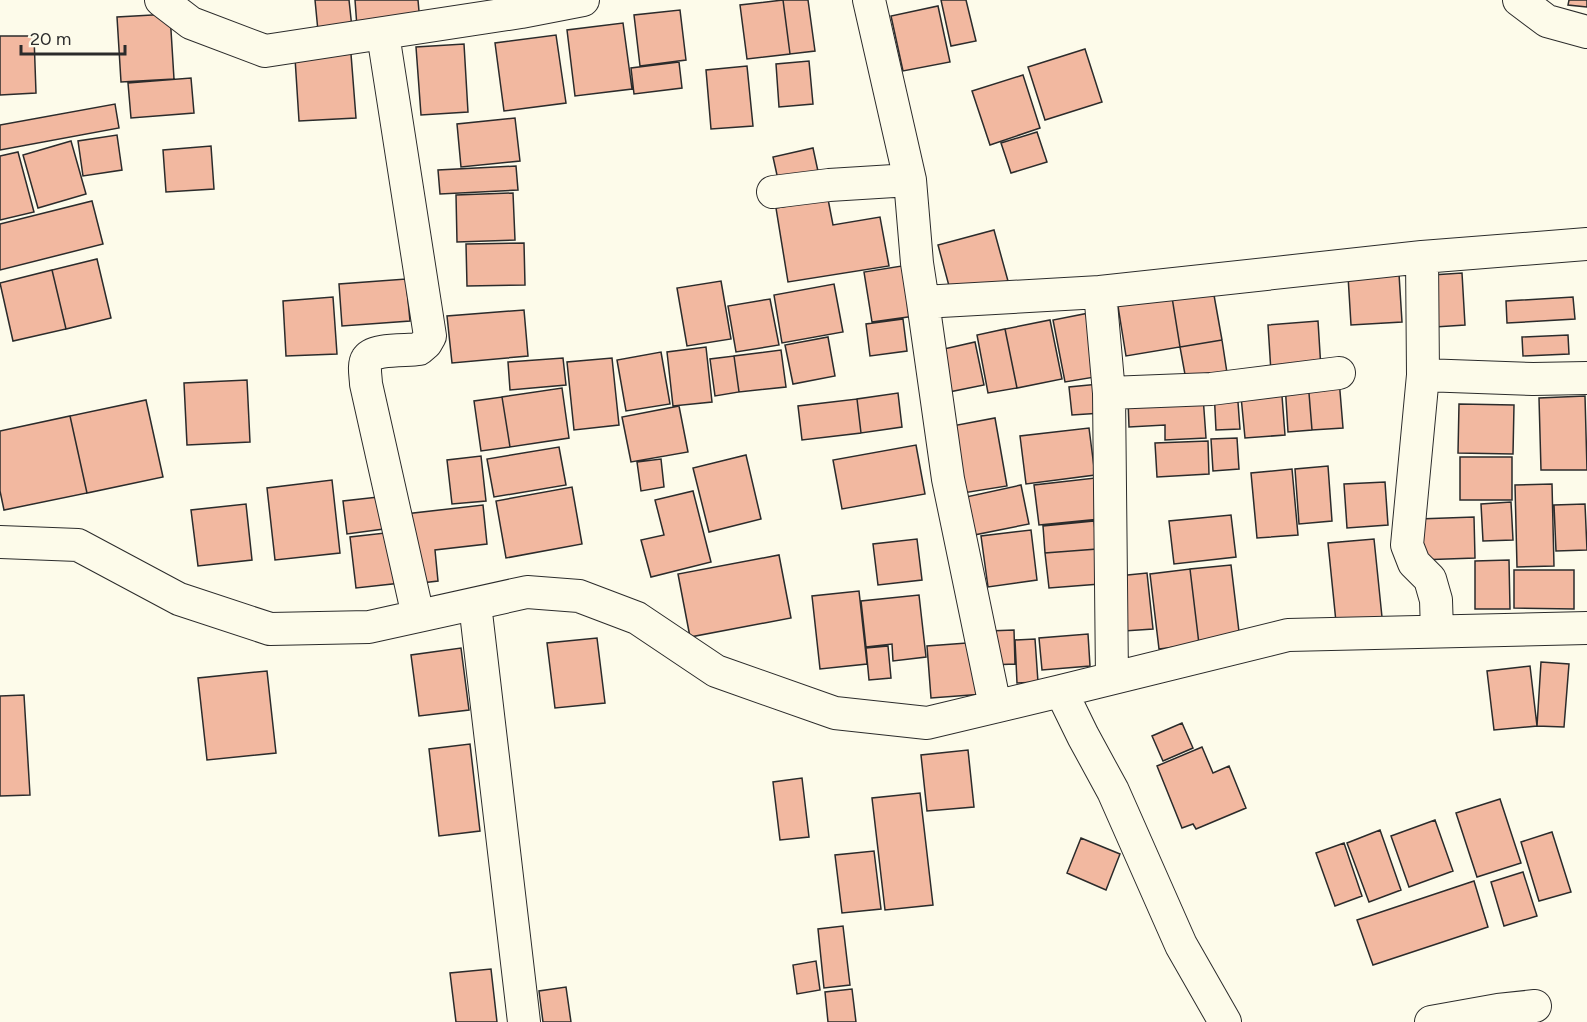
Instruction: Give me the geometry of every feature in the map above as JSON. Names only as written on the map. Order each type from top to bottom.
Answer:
[{"type":"street","points":[[161,0],[191,23],[265,51],[382,34],[423,14],[521,12],[584,0]]},
{"type":"street","points":[[869,0],[910,180],[917,263],[948,479],[995,706]]},
{"type":"street","points":[[1519,0],[1547,21],[1587,32]]},
{"type":"street","points":[[382,34],[430,336],[419,350],[380,351],[371,355],[366,363],[366,384],[418,616]]},
{"type":"street","points":[[773,192],[829,184],[910,180]]},
{"type":"street","points":[[923,302],[1100,292],[1422,257],[1587,244]]},
{"type":"street","points":[[1422,257],[1423,375],[1407,545],[1414,563],[1430,579],[1436,600],[1437,631]]},
{"type":"street","points":[[1100,292],[1109,393],[1112,678]]},
{"type":"street","points":[[1109,393],[1211,389],[1339,373]]},
{"type":"street","points":[[1423,375],[1533,380],[1587,378]]},
{"type":"street","points":[[0,542],[78,545],[179,599],[270,629],[369,627],[527,592],[579,596],[637,618],[716,671],[835,713],[927,723],[1288,635],[1587,628]]},
{"type":"street","points":[[475,604],[524,1022]]},
{"type":"street","points":[[1061,691],[1113,790],[1181,945],[1225,1022]]},
{"type":"street","points":[[1431,1022],[1535,1006]]},
{"type":"building","points":[[315,0],[349,0],[352,28],[318,31]]},
{"type":"building","points":[[355,0],[418,0],[420,23],[357,27]]},
{"type":"building","points":[[783,0],[808,0],[815,51],[790,54]]},
{"type":"building","points":[[783,0],[790,54],[747,59],[740,5]]},
{"type":"building","points":[[941,0],[966,0],[976,41],[951,46]]},
{"type":"building","points":[[1569,0],[1587,0],[1587,7],[1568,5]]},
{"type":"building","points":[[938,6],[950,62],[903,71],[891,16]]},
{"type":"building","points":[[680,10],[686,60],[640,66],[634,15]]},
{"type":"building","points":[[170,14],[174,79],[121,82],[117,17]]},
{"type":"building","points":[[623,23],[632,89],[575,96],[567,30]]},
{"type":"building","points":[[556,35],[566,103],[504,111],[495,43]]},
{"type":"building","points":[[0,36],[34,36],[36,93],[0,95]]},
{"type":"building","points":[[464,44],[468,112],[421,115],[416,47]]},
{"type":"building","points":[[1085,49],[1102,102],[1045,120],[1028,67]]},
{"type":"building","points":[[351,54],[356,118],[299,121],[295,58]]},
{"type":"building","points":[[809,61],[813,104],[779,107],[776,64]]},
{"type":"building","points":[[679,62],[682,88],[634,94],[631,68]]},
{"type":"building","points":[[747,66],[753,126],[711,129],[706,70]]},
{"type":"building","points":[[1023,75],[1040,128],[990,145],[972,91]]},
{"type":"building","points":[[191,78],[194,113],[131,118],[128,83]]},
{"type":"building","points":[[115,104],[119,128],[0,150],[0,125]]},
{"type":"building","points":[[515,118],[520,161],[461,167],[457,124]]},
{"type":"building","points":[[1037,132],[1047,162],[1011,173],[1001,143]]},
{"type":"building","points":[[117,135],[122,170],[83,176],[78,141]]},
{"type":"building","points":[[71,141],[86,194],[38,208],[23,155]]},
{"type":"building","points":[[211,146],[214,189],[166,192],[163,150]]},
{"type":"building","points":[[813,148],[819,176],[779,184],[773,157]]},
{"type":"building","points":[[18,152],[34,212],[0,220],[0,156]]},
{"type":"building","points":[[516,166],[518,190],[440,194],[438,170]]},
{"type":"building","points":[[513,193],[515,240],[457,242],[456,195]]},
{"type":"building","points":[[828,199],[833,225],[880,217],[889,266],[788,282],[776,208]]},
{"type":"building","points":[[92,201],[103,244],[0,270],[0,224]]},
{"type":"building","points":[[994,230],[1008,281],[952,297],[938,245]]},
{"type":"building","points":[[524,243],[525,285],[467,286],[466,244]]},
{"type":"building","points":[[97,259],[111,318],[66,329],[52,270]]},
{"type":"building","points":[[914,264],[922,315],[872,322],[864,272]]},
{"type":"building","points":[[52,270],[66,329],[13,341],[0,283]]},
{"type":"building","points":[[1462,273],[1465,325],[1435,327],[1432,275]]},
{"type":"building","points":[[1399,274],[1402,322],[1351,325],[1348,276]]},
{"type":"building","points":[[406,279],[410,321],[342,326],[339,284]]},
{"type":"building","points":[[721,281],[731,339],[687,346],[677,288]]},
{"type":"building","points":[[834,284],[843,332],[782,343],[774,295]]},
{"type":"building","points":[[1212,284],[1222,340],[1180,347],[1171,291]]},
{"type":"building","points":[[1171,291],[1180,347],[1126,356],[1117,300]]},
{"type":"building","points":[[333,297],[337,354],[286,356],[283,301]]},
{"type":"building","points":[[1573,297],[1575,319],[1507,323],[1506,301]]},
{"type":"building","points":[[770,299],[779,345],[736,352],[728,306]]},
{"type":"building","points":[[524,310],[528,356],[452,363],[447,316]]},
{"type":"building","points":[[1089,313],[1101,376],[1065,382],[1053,320]]},
{"type":"building","points":[[903,319],[907,351],[870,356],[866,324]]},
{"type":"building","points":[[1050,320],[1062,379],[1017,388],[1005,329]]},
{"type":"building","points":[[1318,321],[1321,369],[1271,372],[1268,325]]},
{"type":"building","points":[[1005,329],[1017,388],[988,393],[977,335]]},
{"type":"building","points":[[1568,335],[1569,354],[1523,356],[1522,337]]},
{"type":"building","points":[[828,337],[835,376],[793,384],[785,345]]},
{"type":"building","points":[[1222,340],[1227,373],[1186,380],[1180,347]]},
{"type":"building","points":[[975,342],[984,385],[944,393],[935,351]]},
{"type":"building","points":[[706,347],[712,402],[673,406],[667,352]]},
{"type":"building","points":[[781,350],[786,387],[739,392],[734,356]]},
{"type":"building","points":[[661,352],[670,404],[626,411],[617,360]]},
{"type":"building","points":[[734,356],[739,392],[715,396],[710,359]]},
{"type":"building","points":[[563,358],[566,385],[510,390],[508,362]]},
{"type":"building","points":[[612,358],[619,425],[574,430],[567,362]]},
{"type":"building","points":[[1339,379],[1343,428],[1312,430],[1308,381]]},
{"type":"building","points":[[247,380],[250,442],[187,445],[184,383]]},
{"type":"building","points":[[1308,381],[1312,430],[1288,432],[1285,383]]},
{"type":"building","points":[[1281,383],[1285,435],[1245,438],[1240,386]]},
{"type":"building","points":[[1099,384],[1102,413],[1072,415],[1069,387]]},
{"type":"building","points":[[562,388],[569,438],[510,447],[502,397]]},
{"type":"building","points":[[1237,389],[1240,429],[1216,430],[1214,390]]},
{"type":"building","points":[[898,393],[902,427],[861,433],[857,399]]},
{"type":"building","points":[[1203,396],[1206,438],[1165,440],[1165,425],[1129,427],[1128,400]]},
{"type":"building","points":[[1585,396],[1587,470],[1541,470],[1539,398]]},
{"type":"building","points":[[502,397],[510,447],[481,451],[474,401]]},
{"type":"building","points":[[857,399],[861,433],[802,440],[798,406]]},
{"type":"building","points":[[146,400],[163,477],[87,493],[70,416]]},
{"type":"building","points":[[1459,404],[1514,405],[1513,454],[1458,453]]},
{"type":"building","points":[[679,406],[688,452],[631,462],[622,417]]},
{"type":"building","points":[[70,416],[87,493],[4,510],[0,491],[0,431]]},
{"type":"building","points":[[995,418],[1007,486],[963,493],[952,426]]},
{"type":"building","points":[[1089,428],[1095,475],[1026,484],[1020,436]]},
{"type":"building","points":[[1237,438],[1239,469],[1213,471],[1211,439]]},
{"type":"building","points":[[1208,441],[1209,474],[1157,477],[1155,443]]},
{"type":"building","points":[[916,445],[925,494],[842,509],[833,460]]},
{"type":"building","points":[[559,447],[566,485],[494,497],[487,459]]},
{"type":"building","points":[[746,455],[761,519],[709,532],[693,468]]},
{"type":"building","points":[[481,456],[486,501],[452,504],[447,460]]},
{"type":"building","points":[[1460,457],[1512,457],[1512,500],[1460,500]]},
{"type":"building","points":[[661,459],[664,487],[641,491],[637,462]]},
{"type":"building","points":[[1328,466],[1332,521],[1299,524],[1295,469]]},
{"type":"building","points":[[1292,469],[1298,535],[1257,538],[1251,473]]},
{"type":"building","points":[[1095,478],[1100,519],[1039,525],[1034,485]]},
{"type":"building","points":[[332,480],[340,553],[275,560],[267,488]]},
{"type":"building","points":[[1385,482],[1388,525],[1347,528],[1344,484]]},
{"type":"building","points":[[1552,484],[1554,566],[1517,567],[1515,485]]},
{"type":"building","points":[[1021,485],[1029,524],[974,535],[966,497]]},
{"type":"building","points":[[572,487],[582,544],[506,558],[496,501]]},
{"type":"building","points":[[693,491],[711,562],[651,577],[641,540],[664,535],[655,500]]},
{"type":"building","points":[[387,496],[391,528],[347,534],[343,501]]},
{"type":"building","points":[[1511,502],[1513,540],[1483,541],[1481,504]]},
{"type":"building","points":[[246,504],[252,560],[198,566],[191,510]]},
{"type":"building","points":[[1585,504],[1587,550],[1556,551],[1554,505]]},
{"type":"building","points":[[483,505],[487,544],[435,550],[438,581],[413,584],[405,514]]},
{"type":"building","points":[[1231,515],[1236,557],[1174,564],[1169,521]]},
{"type":"building","points":[[1474,517],[1475,558],[1419,560],[1418,519]]},
{"type":"building","points":[[1094,521],[1097,549],[1045,553],[1043,526]]},
{"type":"building","points":[[1031,530],[1037,580],[988,587],[981,536]]},
{"type":"building","points":[[394,532],[401,583],[356,588],[350,537]]},
{"type":"building","points":[[917,539],[922,580],[878,585],[873,544]]},
{"type":"building","points":[[1374,539],[1382,617],[1336,622],[1328,543]]},
{"type":"building","points":[[1097,549],[1100,584],[1049,588],[1045,553]]},
{"type":"building","points":[[779,555],[791,618],[690,637],[678,574]]},
{"type":"building","points":[[1509,560],[1510,609],[1475,609],[1475,561]]},
{"type":"building","points":[[1231,565],[1240,640],[1199,644],[1190,569]]},
{"type":"building","points":[[1190,569],[1199,644],[1159,649],[1150,574]]},
{"type":"building","points":[[1514,570],[1574,570],[1574,609],[1514,608]]},
{"type":"building","points":[[1147,573],[1153,629],[1124,631],[1118,576]]},
{"type":"building","points":[[859,591],[867,664],[820,669],[812,596]]},
{"type":"building","points":[[919,595],[926,657],[893,661],[892,644],[866,647],[861,601]]},
{"type":"building","points":[[1014,630],[1015,664],[990,665],[988,631]]},
{"type":"building","points":[[1088,634],[1090,666],[1042,670],[1039,638]]},
{"type":"building","points":[[597,638],[605,703],[555,708],[547,643]]},
{"type":"building","points":[[1035,639],[1038,682],[1017,683],[1015,640]]},
{"type":"building","points":[[980,642],[984,694],[931,698],[927,646]]},
{"type":"building","points":[[888,646],[891,678],[869,680],[866,648]]},
{"type":"building","points":[[461,648],[469,710],[419,716],[411,655]]},
{"type":"building","points":[[1541,662],[1569,664],[1564,727],[1537,726]]},
{"type":"building","points":[[1530,666],[1537,726],[1494,730],[1487,671]]},
{"type":"building","points":[[267,671],[276,753],[207,760],[198,678]]},
{"type":"building","points":[[24,695],[30,795],[0,796],[0,696]]},
{"type":"building","points":[[1182,723],[1193,748],[1163,761],[1152,736]]},
{"type":"building","points":[[470,744],[480,831],[439,836],[429,749]]},
{"type":"building","points":[[1202,747],[1213,773],[1229,766],[1246,808],[1196,829],[1193,824],[1182,828],[1157,766]]},
{"type":"building","points":[[968,750],[974,807],[927,811],[921,755]]},
{"type":"building","points":[[802,778],[809,837],[780,840],[773,782]]},
{"type":"building","points":[[920,793],[933,905],[885,910],[872,798]]},
{"type":"building","points":[[1500,799],[1521,863],[1477,877],[1456,813]]},
{"type":"building","points":[[1435,820],[1453,871],[1409,887],[1391,836]]},
{"type":"building","points":[[1380,830],[1401,890],[1369,902],[1347,843]]},
{"type":"building","points":[[1552,832],[1571,892],[1539,901],[1521,842]]},
{"type":"building","points":[[1081,838],[1120,854],[1106,890],[1067,873]]},
{"type":"building","points":[[1344,843],[1362,896],[1335,906],[1316,853]]},
{"type":"building","points":[[874,851],[881,909],[842,913],[835,855]]},
{"type":"building","points":[[1523,872],[1537,916],[1504,926],[1491,882]]},
{"type":"building","points":[[1474,881],[1488,927],[1373,965],[1357,920]]},
{"type":"building","points":[[843,926],[850,985],[824,988],[818,929]]},
{"type":"building","points":[[816,961],[820,990],[797,994],[793,965]]},
{"type":"building","points":[[491,969],[497,1022],[456,1022],[450,973]]},
{"type":"building","points":[[566,987],[571,1022],[543,1022],[539,991]]},
{"type":"building","points":[[852,989],[856,1022],[828,1022],[825,992]]}]
